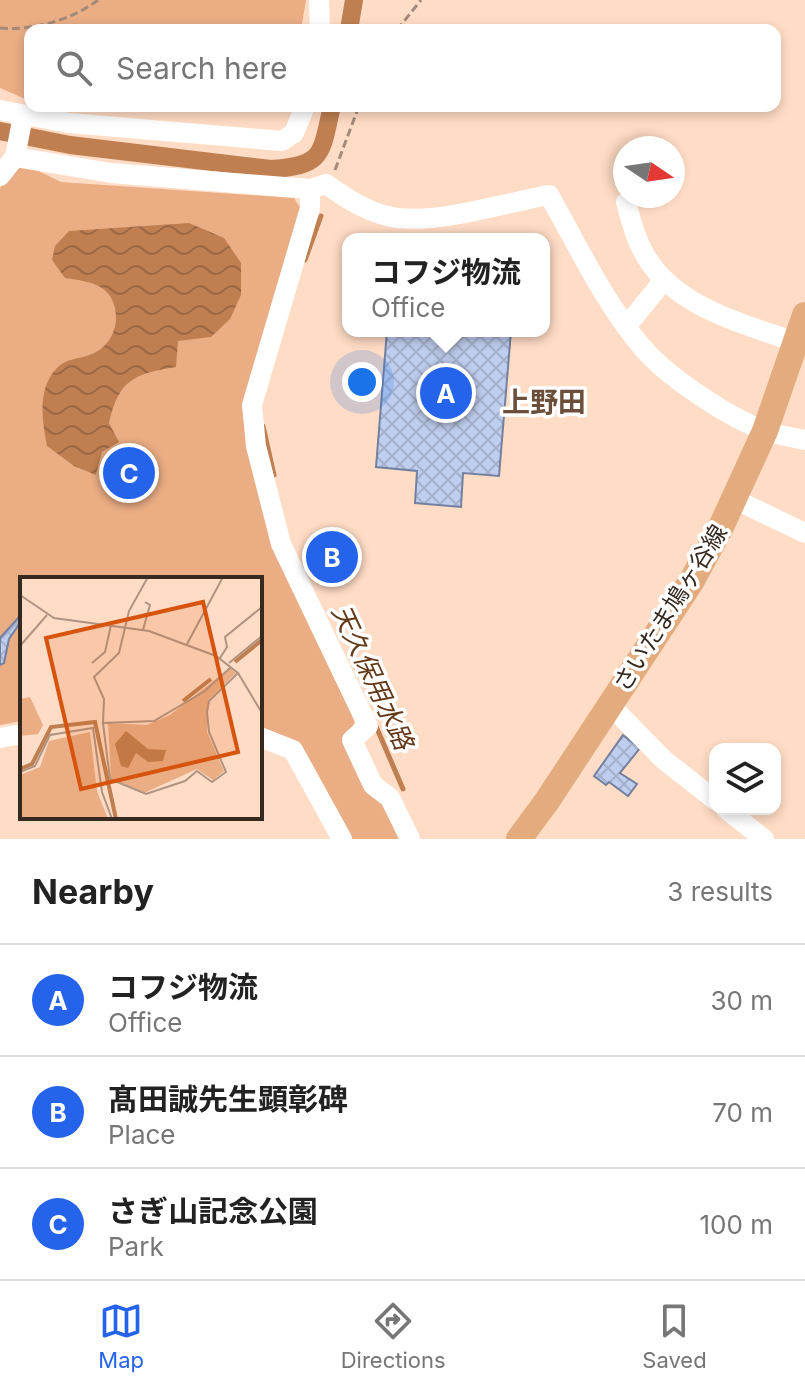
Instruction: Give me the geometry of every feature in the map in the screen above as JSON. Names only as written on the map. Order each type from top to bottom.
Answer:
[{"type":"main road","name":"さいたま鳩ヶ谷線","points":[[519,839],[691,582],[720,529],[765,431],[805,315]]},
{"type":"street","points":[[319,0],[320,24]]},
{"type":"street","points":[[0,110],[22,120],[282,141],[294,133],[303,112]]},
{"type":"street","points":[[0,176],[15,155],[22,120]]},
{"type":"street","points":[[15,155],[41,163],[111,173],[318,187],[396,217],[428,219],[549,195],[626,327],[644,350],[675,377],[737,419],[765,431],[805,440]]},
{"type":"street","points":[[318,187],[252,405],[256,446],[281,544],[368,726],[352,740],[373,785],[390,798],[410,839]]},
{"type":"street","points":[[628,208],[639,245],[664,280],[709,311],[795,342]]},
{"type":"street","points":[[626,327],[664,280]]},
{"type":"street","points":[[734,499],[805,533]]},
{"type":"street","points":[[610,705],[664,760],[709,795]]},
{"type":"street","points":[[0,738],[20,734]]},
{"type":"street","points":[[262,738],[293,750],[342,839]]},
{"type":"street","points":[[734,815],[764,839]]},
{"type":"path","points":[[47,24],[98,0]]},
{"type":"path","points":[[402,24],[421,0]]},
{"type":"path","points":[[0,28],[24,28]]},
{"type":"path","points":[[318,187],[340,158],[357,112]]},
{"type":"shaded area","points":[[0,0],[306,0],[302,24],[24,24],[24,98],[0,88]]},
{"type":"shaded area","points":[[18,164],[61,182],[294,198],[302,211],[257,355],[269,536],[357,714],[348,741],[371,790],[396,823],[403,839],[352,839],[301,746],[262,730],[262,577],[20,577],[20,721],[0,725],[0,188]]},
{"type":"water","points":[[189,223],[224,238],[241,263],[241,295],[230,319],[211,337],[178,341],[176,367],[130,381],[118,397],[109,423],[119,442],[102,452],[96,475],[74,466],[47,446],[43,416],[46,385],[61,365],[92,354],[106,344],[114,330],[116,313],[106,291],[89,282],[65,278],[52,260],[55,246],[69,231]]},
{"type":"building","points":[[387,337],[511,337],[499,476],[463,473],[461,507],[415,503],[417,471],[376,467]]},
{"type":"building","points":[[20,616],[20,623],[9,639],[4,663],[0,665],[0,638]]},
{"type":"building","points":[[623,735],[640,748],[620,773],[637,784],[628,796],[609,782],[606,785],[594,776]]},
{"type":"waterway","points":[[350,24],[354,0]]},
{"type":"waterway","points":[[0,131],[70,145],[271,169],[302,164],[318,154],[331,112]]},
{"type":"waterway","name":"天久保用水路","points":[[305,260],[321,216]]},
{"type":"waterway","name":"天久保用水路","points":[[263,426],[274,475]]},
{"type":"waterway","name":"天久保用水路","points":[[375,724],[403,789]]},
{"type":"place","name":"コフジ物流","points":[[446,393]]},
{"type":"place","name":"さぎ山記念公園","points":[[129,473]]},
{"type":"place","name":"髙田誠先生顕彰碑","points":[[332,557]]},
{"type":"district","name":"上野田","points":[[544,402]]}]
